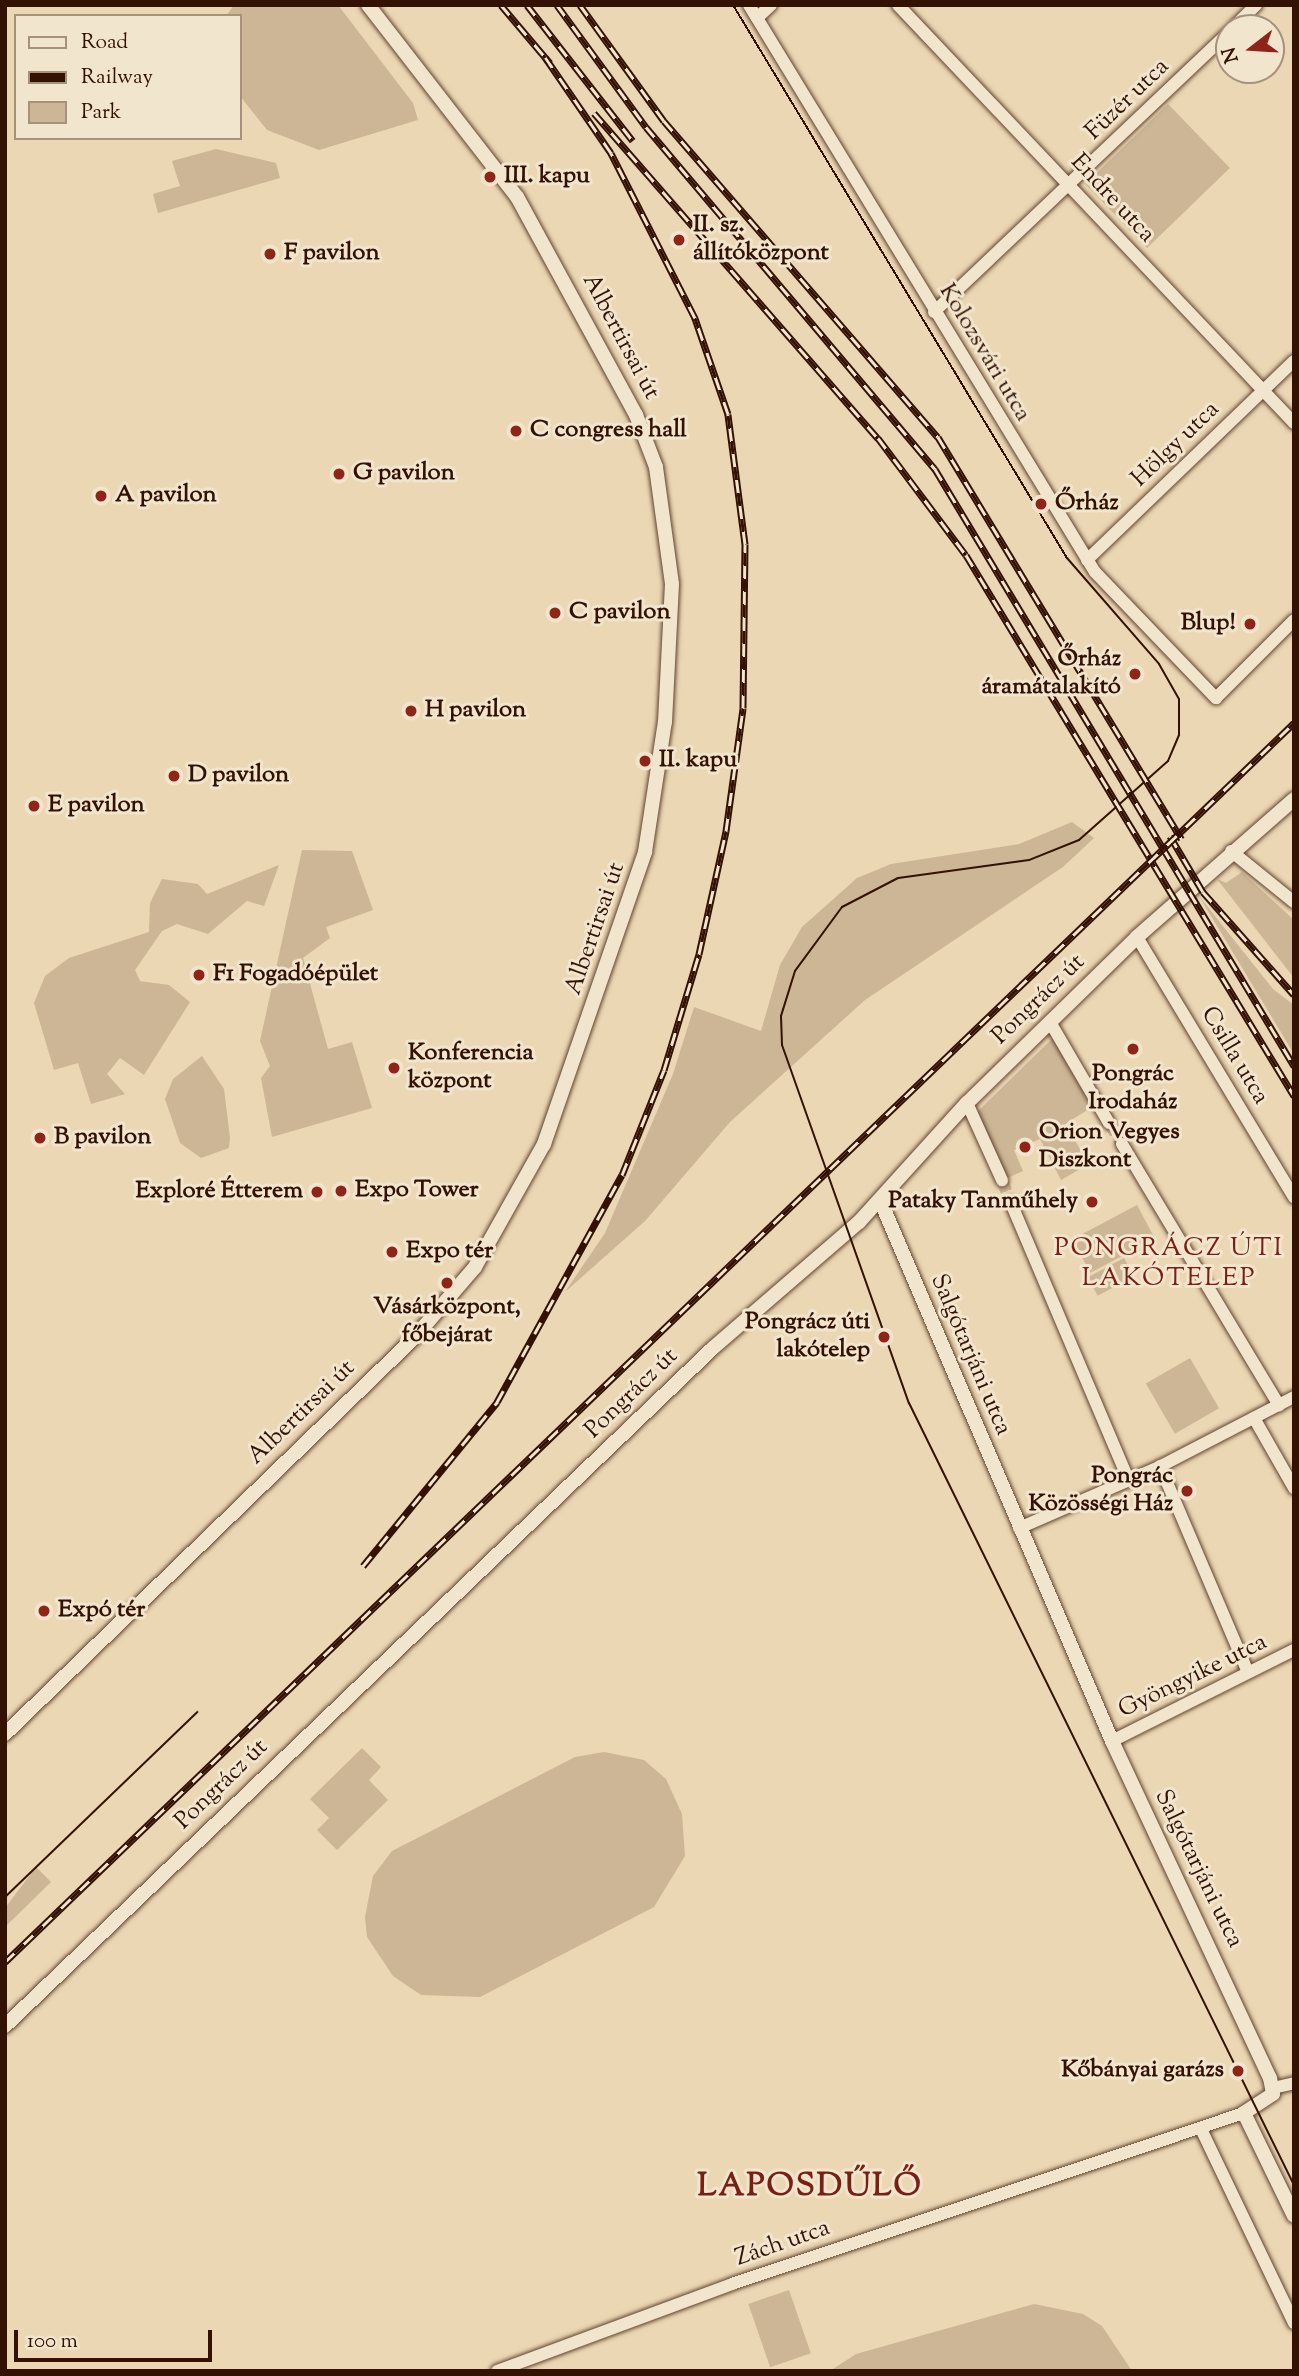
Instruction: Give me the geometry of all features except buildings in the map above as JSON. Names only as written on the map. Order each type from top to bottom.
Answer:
[{"type":"street","name":"Albertirsai út","points":[[5,1734],[415,1337],[475,1266],[544,1144],[645,852],[665,722],[672,584],[656,467],[636,415],[517,198],[368,5]]},
{"type":"street","name":"Kolozsvári utca","points":[[749,5],[934,313],[1087,560],[1216,698],[1294,620]]},
{"type":"street","points":[[757,18],[771,5]]},
{"type":"street","name":"Endre utca","points":[[898,5],[1294,423]]},
{"type":"street","name":"Füzér utca","points":[[934,313],[1215,45]]},
{"type":"street","name":"Hölgy utca","points":[[1087,560],[1294,361]]},
{"type":"street","name":"Pongrácz út","points":[[5,2026],[713,1348],[880,1200],[967,1102],[1137,937],[1231,851],[1294,799]]},
{"type":"street","points":[[1231,851],[1294,902]]},
{"type":"street","name":"Csilla utca","points":[[1137,937],[1294,1197]]},
{"type":"street","points":[[1050,1022],[1109,1124]]},
{"type":"street","points":[[967,1102],[1002,1180]]},
{"type":"street","points":[[1122,1144],[1279,1405]]},
{"type":"street","name":"Salgótarjáni utca","points":[[880,1200],[1112,1741],[1273,2088]]},
{"type":"street","points":[[1012,1205],[1129,1481]]},
{"type":"street","points":[[1019,1528],[1129,1481],[1294,1396]]},
{"type":"street","points":[[1254,1418],[1294,1489]]},
{"type":"street","points":[[1160,1466],[1248,1672]]},
{"type":"street","name":"Gyöngyike utca","points":[[1112,1741],[1294,1650]]},
{"type":"street","points":[[1294,2083],[1273,2088],[1267,2101],[1244,2113],[1294,2216]]},
{"type":"street","name":"Zách utca","points":[[497,2371],[788,2264],[1202,2131],[1244,2113]]},
{"type":"street","points":[[1202,2131],[1294,2323]]},
{"type":"green space","points":[[234,5],[338,5],[413,103],[418,120],[319,150],[267,130],[242,99],[242,14],[227,14]]},
{"type":"green space","points":[[1168,104],[1230,168],[1147,248],[1085,184]]},
{"type":"green space","points":[[216,149],[276,163],[280,178],[158,213],[153,194],[180,186],[172,161]]},
{"type":"green space","points":[[1072,822],[1094,838],[1063,867],[865,1000],[730,1122],[645,1221],[565,1292],[605,1233],[673,1074],[694,1007],[761,1031],[780,965],[802,927],[857,878],[891,864],[1019,844]]},
{"type":"green space","points":[[302,850],[352,851],[373,910],[326,927],[330,938],[303,958],[328,1049],[352,1042],[372,1108],[272,1137],[261,1078],[270,1066],[260,1041]]},
{"type":"green space","points":[[279,865],[264,906],[247,901],[208,934],[177,924],[162,931],[135,970],[140,981],[169,985],[190,1002],[144,1075],[120,1058],[107,1074],[125,1094],[91,1104],[78,1063],[54,1070],[34,1003],[45,976],[69,958],[149,932],[150,903],[162,879],[198,884],[207,894]]},
{"type":"green space","points":[[1242,872],[1294,920],[1294,978],[1217,879],[1226,883]]},
{"type":"green space","points":[[1199,896],[1273,989],[1294,1005],[1294,1054]]},
{"type":"green space","points":[[1055,1036],[1094,1106],[1065,1124],[1089,1164],[1061,1180],[1040,1139],[1014,1150],[1023,1171],[1003,1180],[974,1115]]},
{"type":"green space","points":[[202,1056],[224,1089],[230,1138],[229,1148],[201,1158],[180,1143],[165,1099],[173,1079]]},
{"type":"green space","points":[[1137,1205],[1155,1239],[1090,1273],[1073,1239]]},
{"type":"green space","points":[[1124,1258],[1134,1277],[1098,1296],[1088,1277]]},
{"type":"green space","points":[[1190,1358],[1219,1408],[1175,1434],[1146,1384]]},
{"type":"green space","points":[[362,1748],[381,1767],[369,1780],[388,1800],[337,1850],[317,1830],[329,1818],[310,1799]]},
{"type":"green space","points":[[604,1752],[644,1760],[666,1779],[682,1814],[685,1856],[654,1907],[480,1997],[421,1995],[393,1976],[367,1937],[365,1917],[373,1876],[392,1851],[575,1757]]},
{"type":"green space","points":[[36,1867],[51,1882],[5,1927],[5,1908]]},
{"type":"green space","points":[[789,2290],[811,2353],[770,2367],[748,2304]]},
{"type":"green space","points":[[1034,2304],[1083,2314],[1102,2326],[1132,2371],[830,2371],[856,2354]]},
{"type":"tunnel","points":[[1109,1123],[1122,1144]]},
{"type":"tunnel","points":[[1002,1180],[1011,1203]]},
{"type":"tram line","points":[[733,5],[1067,558],[1159,664],[1179,699],[1179,735],[1168,761],[1079,840],[1029,860],[898,878],[842,907],[795,971],[781,1016],[782,1045],[909,1403],[1294,2185]]},
{"type":"tram line","points":[[5,1897],[197,1712]]},
{"type":"railway","points":[[501,5],[550,63]]},
{"type":"railway","points":[[527,5],[633,141]]},
{"type":"railway","points":[[557,5],[646,127],[935,469],[1294,1066]]},
{"type":"railway","points":[[580,5],[664,121],[938,437],[1181,839]]},
{"type":"railway","points":[[363,1566],[497,1402],[622,1175],[664,1070],[699,954],[726,831],[743,708],[745,544],[728,414],[695,318],[611,153],[545,57]]},
{"type":"railway","points":[[594,113],[878,438],[966,555],[1294,1096]]},
{"type":"railway","points":[[5,1962],[1294,723]]},
{"type":"railway","points":[[1170,836],[1203,892],[1294,995]]},
{"type":"place","name":"III. kapu","points":[[490,177]]},
{"type":"place","name":"II. sz. állítóközpont","points":[[679,240]]},
{"type":"place","name":"F pavilon","points":[[270,254]]},
{"type":"place","name":"C congress hall","points":[[516,431]]},
{"type":"place","name":"G pavilon","points":[[339,474]]},
{"type":"place","name":"A pavilon","points":[[101,496]]},
{"type":"place","name":"Őrház","points":[[1041,504]]},
{"type":"place","name":"C pavilon","points":[[555,613]]},
{"type":"place","name":"Blup!","points":[[1250,624]]},
{"type":"place","name":"Őrház áramátalakító","points":[[1135,674]]},
{"type":"place","name":"H pavilon","points":[[411,711]]},
{"type":"place","name":"II. kapu","points":[[645,761]]},
{"type":"place","name":"D pavilon","points":[[174,776]]},
{"type":"place","name":"E pavilon","points":[[34,806]]},
{"type":"place","name":"F1 Fogadóépület","points":[[199,975]]},
{"type":"place","name":"Pongrác Irodaház","points":[[1133,1049]]},
{"type":"place","name":"Konferencia központ","points":[[394,1068]]},
{"type":"place","name":"B pavilon","points":[[40,1138]]},
{"type":"place","name":"Orion Vegyes Diszkont","points":[[1025,1147]]},
{"type":"place","name":"Expo Tower","points":[[341,1191]]},
{"type":"place","name":"Exploré Étterem","points":[[317,1192]]},
{"type":"place","name":"Pataky Tanműhely","points":[[1092,1202]]},
{"type":"place","name":"Expo tér","points":[[392,1252]]},
{"type":"place","name":"Vásárközpont, főbejárat","points":[[447,1283]]},
{"type":"place","name":"Pongrácz úti lakótelep","points":[[884,1337]]},
{"type":"place","name":"Pongrác Közösségi Ház","points":[[1187,1491]]},
{"type":"place","name":"Expó tér","points":[[44,1611]]},
{"type":"place","name":"Kőbányai garázs","points":[[1238,2071]]},
{"type":"district","name":"PONGRÁCZ ÚTI LAKÓTELEP","points":[[1169,1264]]},
{"type":"district","name":"LAPOSDŰLŐ","points":[[810,2187]]}]
